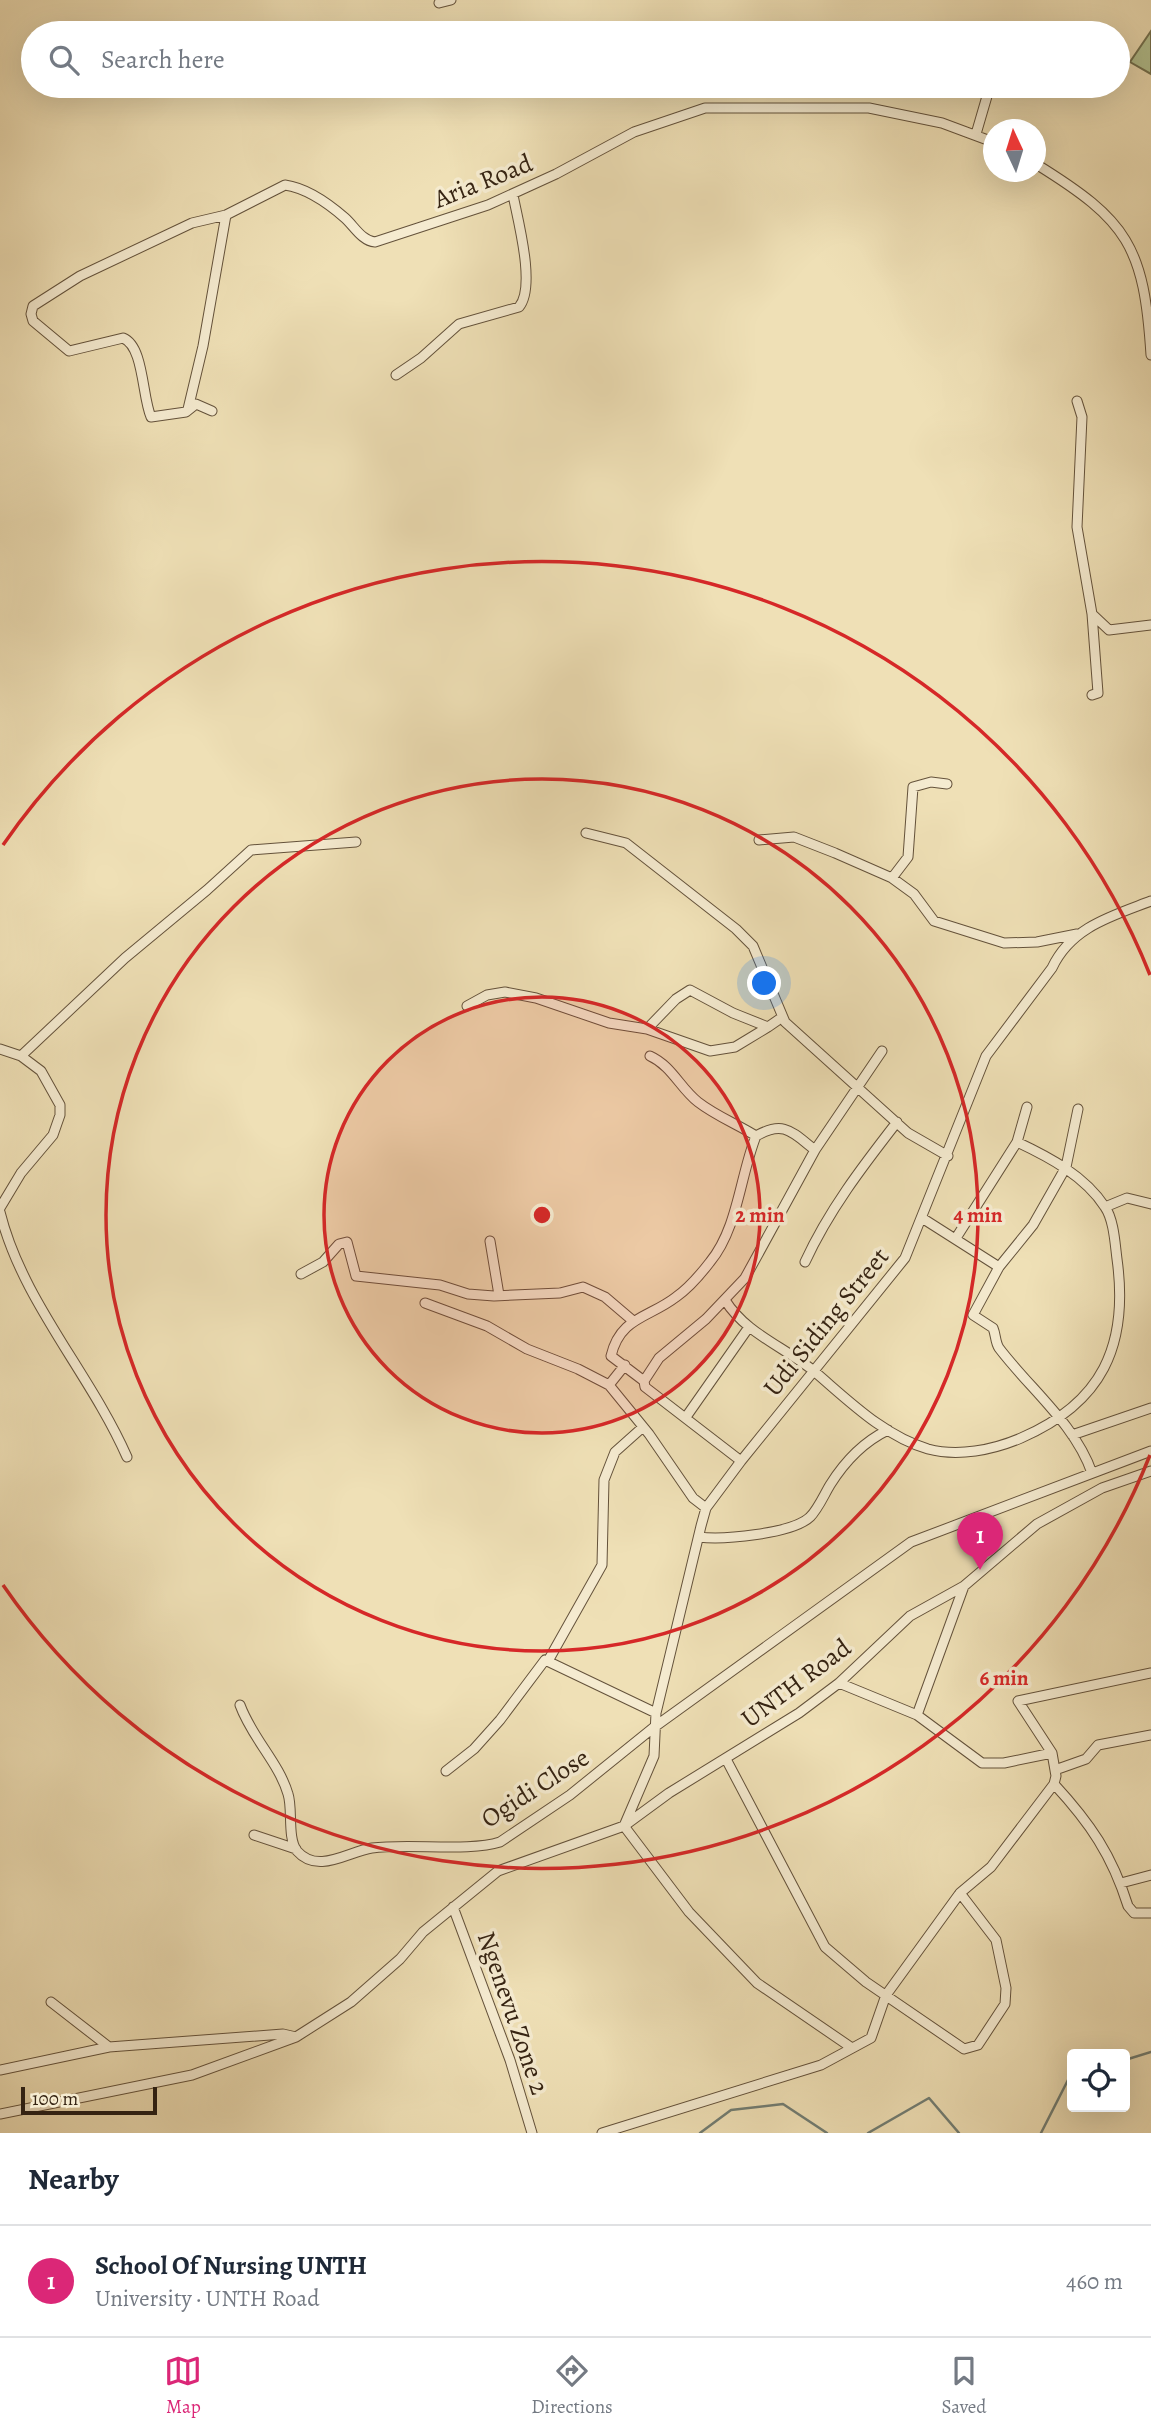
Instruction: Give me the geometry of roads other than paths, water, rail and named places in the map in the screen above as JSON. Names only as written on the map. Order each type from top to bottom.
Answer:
[{"type":"street","points":[[439,3],[451,0]]},
{"type":"street","points":[[976,134],[986,98]]},
{"type":"street","name":"Aria Road","points":[[187,412],[151,417],[136,352],[128,340],[122,338],[69,351],[33,321],[33,306],[62,286],[192,223],[226,215],[278,187],[290,186],[335,210],[365,238],[376,242],[513,195],[634,132],[705,108],[869,108],[916,116],[983,137]]},
{"type":"street","points":[[1046,171],[1107,213],[1129,246],[1138,265],[1148,308],[1151,355]]},
{"type":"street","points":[[396,375],[421,358],[459,324],[519,307],[523,302],[526,289],[523,250],[513,195]]},
{"type":"street","points":[[187,412],[204,346],[226,215]]},
{"type":"street","points":[[1138,265],[1151,265]]},
{"type":"street","points":[[1077,401],[1082,417],[1077,527],[1092,614],[1098,693],[1092,695]]},
{"type":"street","points":[[187,412],[196,404],[212,411]]},
{"type":"street","points":[[1092,614],[1109,630],[1151,625]]},
{"type":"street","points":[[892,878],[908,857],[913,787],[931,782],[947,784]]},
{"type":"street","points":[[586,833],[626,843],[741,934],[753,947],[781,1018],[908,1133],[948,1156]]},
{"type":"street","points":[[758,841],[794,837],[892,878],[914,894],[934,921],[1004,943],[1037,942],[1079,934]]},
{"type":"street","points":[[21,1056],[125,958],[251,850],[356,842]]},
{"type":"street","name":"Udi Siding Street","points":[[624,1826],[654,1756],[653,1728],[656,1713],[706,1508],[813,1370],[905,1258],[986,1056],[1052,968],[1059,953],[1079,934],[1105,919],[1151,901]]},
{"type":"street","points":[[647,1029],[676,999],[690,990],[733,1013],[768,1027]]},
{"type":"street","points":[[467,1006],[487,995],[505,992],[536,998],[610,1023],[647,1029],[691,1046],[720,1052],[751,1040],[781,1018]]},
{"type":"street","points":[[0,1049],[21,1056],[41,1071],[60,1105],[60,1115],[53,1135],[21,1173],[0,1210],[4,1245],[113,1426],[127,1457]]},
{"type":"street","points":[[644,1381],[659,1358],[725,1300],[745,1278],[815,1150],[860,1088],[882,1051]]},
{"type":"street","points":[[650,1056],[671,1070],[696,1101],[756,1136]]},
{"type":"street","points":[[956,1238],[1017,1142],[1027,1107]]},
{"type":"street","points":[[1078,1109],[1066,1167],[1032,1225],[999,1267],[973,1315],[993,1328],[998,1346],[1061,1419],[1086,1455],[1092,1473]]},
{"type":"street","points":[[805,1262],[820,1229],[845,1188],[897,1122]]},
{"type":"street","points":[[741,1461],[645,1387],[644,1381],[611,1356],[611,1353],[632,1320],[675,1298],[713,1260],[732,1219],[756,1136],[773,1126],[783,1128],[815,1150]]},
{"type":"street","points":[[725,1300],[736,1317],[813,1370],[840,1395],[907,1442],[954,1452],[1008,1443],[1061,1419],[1086,1395],[1109,1358],[1116,1331],[1119,1272],[1105,1207],[1066,1167],[1017,1142]]},
{"type":"street","points":[[1105,1207],[1127,1198],[1151,1205]]},
{"type":"street","points":[[922,1219],[999,1267]]},
{"type":"street","points":[[490,1241],[499,1295]]},
{"type":"street","points":[[302,1274],[323,1262],[339,1244],[347,1242],[356,1276],[440,1285],[468,1294],[560,1293],[583,1287],[605,1297],[632,1320]]},
{"type":"street","points":[[425,1303],[487,1326],[527,1349],[578,1369],[609,1385],[643,1427],[688,1491],[706,1508]]},
{"type":"street","points":[[686,1417],[749,1327]]},
{"type":"street","points":[[609,1385],[625,1365]]},
{"type":"street","points":[[1072,1435],[1151,1408]]},
{"type":"street","points":[[548,1661],[595,1584],[602,1565],[604,1479],[615,1451],[643,1427]]},
{"type":"street","points":[[699,1537],[714,1539],[771,1531],[806,1520],[836,1476],[865,1441],[888,1430]]},
{"type":"street","name":"Ogidi Close","points":[[254,1835],[296,1849],[319,1862],[372,1848],[424,1844],[488,1846],[500,1842],[570,1795],[653,1728],[911,1542],[1151,1451]]},
{"type":"street","name":"UNTH Road","points":[[0,2113],[192,2075],[296,2037],[351,2002],[400,1959],[423,1932],[498,1871],[624,1826],[669,1793],[799,1713],[839,1683],[910,1616],[964,1586],[1033,1527],[1072,1503],[1151,1471]]},
{"type":"street","points":[[917,1715],[964,1586]]},
{"type":"street","points":[[446,1771],[474,1749],[500,1720],[543,1661],[656,1713]]},
{"type":"street","points":[[602,2133],[821,2064],[871,2038],[886,1995],[960,1894],[991,1867],[1054,1784],[1052,1752],[1018,1701],[1151,1673]]},
{"type":"street","points":[[839,1683],[917,1715],[982,1763],[1004,1763],[1052,1752]]},
{"type":"street","points":[[240,1705],[252,1734],[284,1781],[291,1804],[296,1849]]},
{"type":"street","points":[[1055,1770],[1086,1759],[1098,1745],[1151,1735]]},
{"type":"street","points":[[726,1759],[825,1947],[866,1982],[964,2049],[978,2045],[1005,2004],[1006,1988],[996,1940],[960,1894]]},
{"type":"street","points":[[1054,1784],[1089,1823],[1121,1883],[1128,1906],[1135,1913],[1151,1913]]},
{"type":"street","points":[[624,1826],[689,1912],[757,1983],[852,2048]]},
{"type":"street","points":[[1121,1883],[1151,1875]]},
{"type":"street","name":"Ngenevu Zone 2","points":[[453,1907],[510,2060],[532,2133]]},
{"type":"street","points":[[51,2002],[109,2047]]},
{"type":"street","points":[[0,2070],[109,2047],[283,2034],[296,2037]]},
{"type":"waterway","points":[[1130,2058],[1151,2052]]},
{"type":"waterway","points":[[1041,2133],[1067,2082]]},
{"type":"waterway","points":[[868,2133],[929,2098],[959,2133]]},
{"type":"waterway","points":[[700,2133],[731,2110],[783,2104],[827,2133]]},
{"type":"place","name":"School Of Nursing UNTH","points":[[980,1570]]}]
